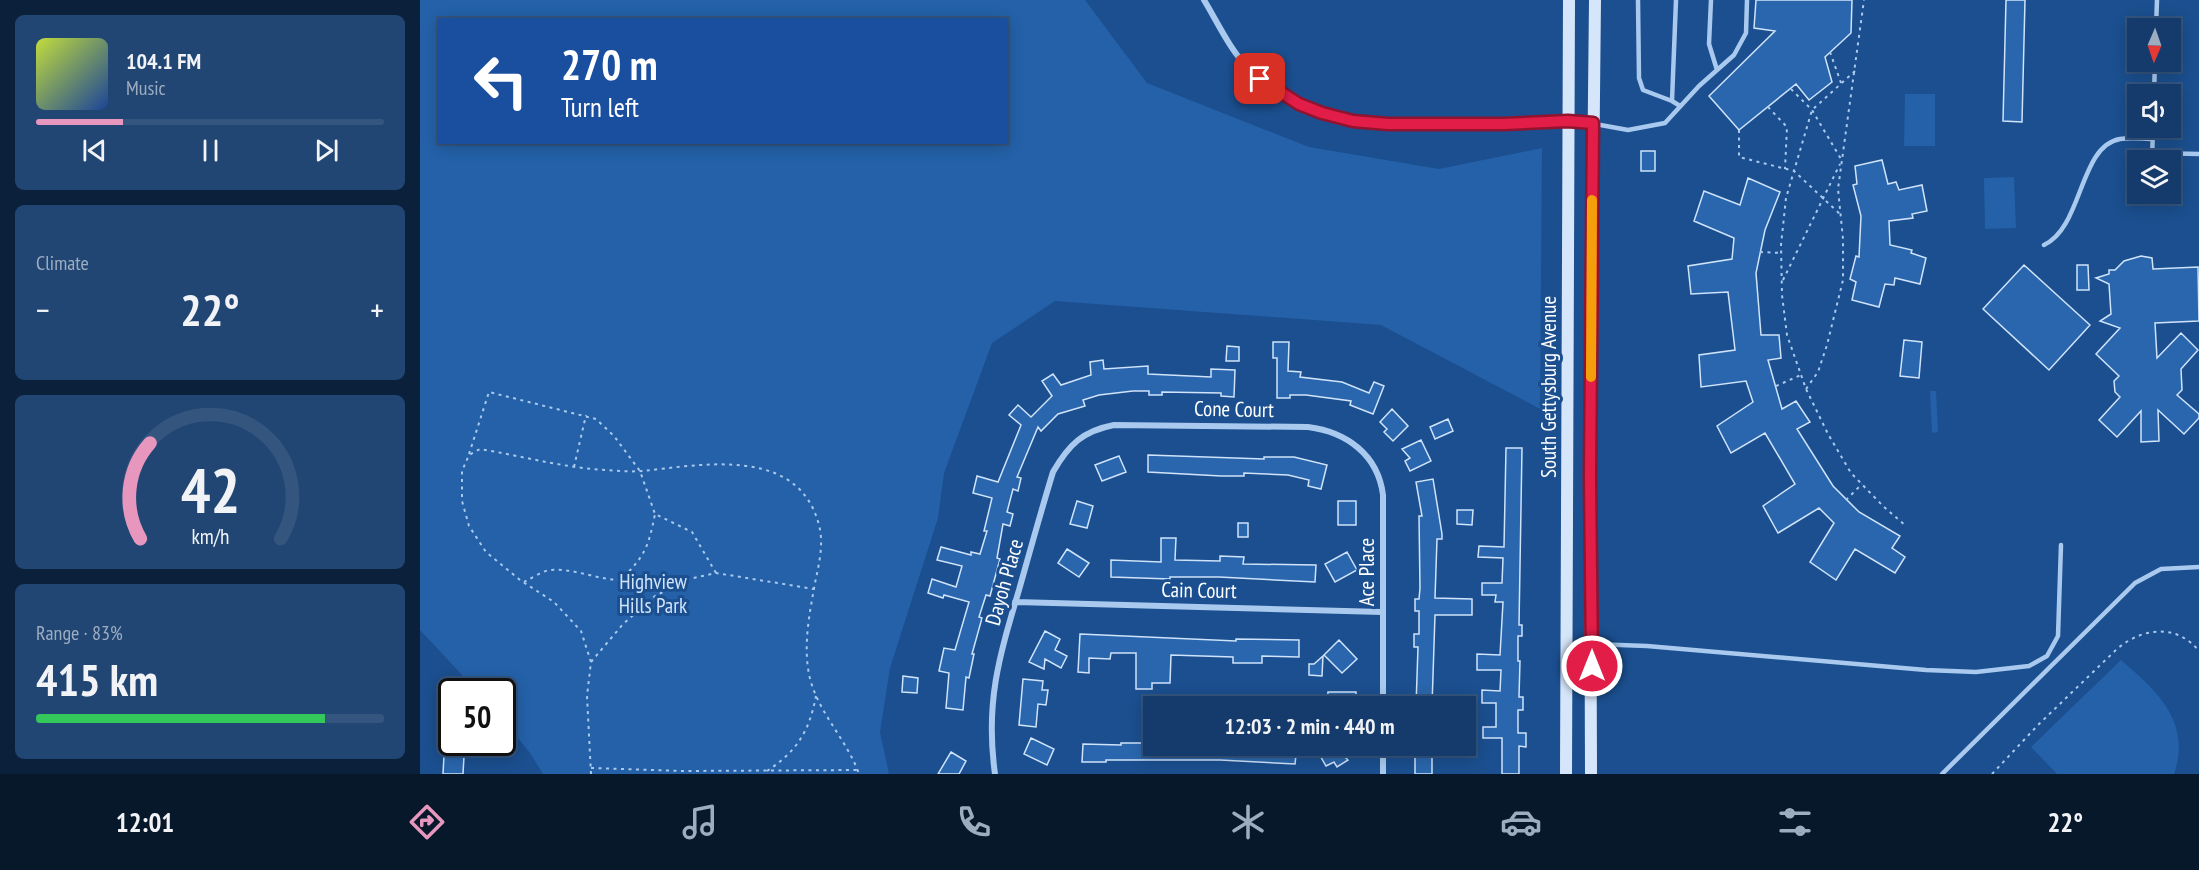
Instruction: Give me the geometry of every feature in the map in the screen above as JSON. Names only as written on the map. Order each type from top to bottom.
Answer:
[{"type":"main road","name":"South Gettysburg Avenue","points":[[1566,774],[1569,0]]},
{"type":"main road","name":"South Gettysburg Avenue","points":[[1591,774],[1590,476],[1595,0]]},
{"type":"street","points":[[1204,0],[1234,51],[1250,71],[1283,95],[1322,113],[1353,121],[1388,124],[1504,124],[1568,121],[1593,123]]},
{"type":"street","name":"Cone Court","points":[[1106,427],[1137,424],[1308,427],[1332,431],[1357,446]]},
{"type":"street","name":"Dayoh Place","points":[[994,774],[993,687],[1053,472],[1060,459],[1074,444],[1090,431],[1106,427]]},
{"type":"street","name":"Ace Place","points":[[1357,446],[1371,461],[1382,486],[1383,696]]},
{"type":"street","name":"Cain Court","points":[[1015,602],[1383,612]]},
{"type":"street","points":[[1383,756],[1383,774]]},
{"type":"lane","points":[[1638,0],[1639,78],[1642,90],[1680,106]]},
{"type":"lane","points":[[1672,101],[1676,0]]},
{"type":"lane","points":[[1711,0],[1709,44],[1717,70]]},
{"type":"lane","points":[[1593,123],[1628,130],[1665,123],[1734,55],[1746,33],[1747,0]]},
{"type":"lane","points":[[2156,18],[2157,0]]},
{"type":"lane","points":[[2044,245],[2054,240],[2066,225],[2090,167],[2112,141],[2153,139],[2153,150]]},
{"type":"lane","points":[[2181,154],[2199,154]]},
{"type":"lane","points":[[1592,644],[1658,647],[1926,670],[1976,672],[2029,666],[2048,656],[2058,636],[2061,546]]},
{"type":"lane","points":[[1942,774],[2135,583],[2161,569],[2199,567]]},
{"type":"path","points":[[1806,389],[1818,372],[1843,280],[1838,189],[1864,0]]},
{"type":"path","points":[[1830,52],[1841,83]]},
{"type":"path","points":[[1855,71],[1812,110],[1786,198],[1781,283],[1787,335],[1806,389],[1828,434],[1851,473],[1906,526]]},
{"type":"path","points":[[1791,89],[1812,110],[1842,161]]},
{"type":"path","points":[[1768,107],[1787,127],[1785,169]]},
{"type":"path","points":[[1739,130],[1739,157],[1794,171],[1841,215]]},
{"type":"path","points":[[1781,283],[1842,161]]},
{"type":"path","points":[[1760,252],[1781,253]]},
{"type":"path","points":[[1776,386],[1801,375]]},
{"type":"path","points":[[524,582],[549,570],[621,580],[639,561],[649,543],[655,514],[640,471],[614,436],[596,419],[489,392],[462,471],[462,501],[470,526],[486,552],[524,582],[554,602],[581,631],[591,662],[587,696],[591,774]]},
{"type":"path","points":[[574,467],[586,416]]},
{"type":"path","points":[[469,455],[480,449],[574,467],[640,471],[727,463],[762,468],[787,480],[801,491],[819,525],[821,545],[806,648],[808,671],[816,696],[859,772]]},
{"type":"path","points":[[1846,500],[1862,484]]},
{"type":"path","points":[[655,514],[692,532],[716,573]]},
{"type":"path","points":[[591,662],[623,624],[655,596],[689,579],[716,573],[814,590]]},
{"type":"path","points":[[1992,774],[2046,717],[2118,648],[2132,638],[2153,632],[2172,632],[2189,640],[2199,651]]},
{"type":"path","points":[[766,771],[785,759],[805,734],[816,696]]},
{"type":"path","points":[[591,768],[684,773],[859,772]]},
{"type":"green space","name":"Highview Hills Park","points":[[420,0],[1085,0],[1147,83],[1309,147],[1439,169],[1542,148],[1540,409],[1381,325],[1055,301],[992,343],[944,473],[938,518],[890,668],[880,732],[889,774],[543,774],[516,736],[516,678],[465,678],[420,630]]},
{"type":"green space","points":[[1905,94],[1935,94],[1935,146],[1904,146]]},
{"type":"green space","points":[[2014,177],[2016,228],[1985,229],[1984,178]]},
{"type":"green space","points":[[1930,391],[1936,391],[1938,432],[1932,433]]},
{"type":"green space","points":[[2121,660],[2158,696],[2175,723],[2178,755],[2174,774],[2057,774],[2031,747]]},
{"type":"building","points":[[1756,0],[1852,0],[1851,33],[1825,57],[1832,82],[1809,100],[1796,84],[1739,130],[1709,96],[1775,31],[1754,28]]},
{"type":"building","points":[[2006,0],[2025,0],[2022,122],[2003,121]]},
{"type":"building","points":[[1641,151],[1655,151],[1655,171],[1641,171]]},
{"type":"building","points":[[1882,160],[1888,184],[1896,182],[1899,190],[1922,185],[1927,211],[1912,214],[1913,218],[1889,221],[1890,245],[1912,250],[1911,253],[1926,258],[1920,284],[1895,278],[1894,285],[1885,284],[1879,307],[1852,300],[1856,282],[1850,279],[1856,256],[1859,257],[1861,216],[1853,185],[1857,184],[1855,166]]},
{"type":"building","points":[[1748,178],[1780,192],[1765,230],[1756,273],[1761,335],[1779,335],[1781,358],[1768,360],[1782,409],[1796,401],[1810,422],[1797,429],[1833,486],[1859,512],[1900,536],[1892,548],[1905,557],[1895,573],[1855,549],[1836,580],[1810,562],[1834,523],[1819,508],[1778,533],[1763,506],[1795,484],[1765,433],[1731,453],[1717,426],[1753,402],[1746,381],[1701,387],[1699,355],[1735,350],[1728,292],[1691,294],[1688,266],[1732,259],[1734,238],[1694,221],[1704,191],[1740,205]]},
{"type":"building","points":[[2141,256],[2152,258],[2153,269],[2198,267],[2199,321],[2155,323],[2157,358],[2181,333],[2198,350],[2181,369],[2182,390],[2177,395],[2199,414],[2199,418],[2184,434],[2158,410],[2159,441],[2141,442],[2141,411],[2117,437],[2099,420],[2120,397],[2115,392],[2114,381],[2119,376],[2096,354],[2120,328],[2100,321],[2111,314],[2109,284],[2096,278],[2109,274],[2109,270],[2115,270],[2124,261]]},
{"type":"building","points":[[2024,265],[2090,325],[2049,370],[1983,309]]},
{"type":"building","points":[[2077,265],[2088,265],[2089,290],[2077,290]]},
{"type":"building","points":[[1904,340],[1922,342],[1919,378],[1900,376]]},
{"type":"building","points":[[1273,342],[1289,342],[1288,371],[1301,372],[1300,377],[1342,382],[1369,393],[1374,382],[1384,386],[1373,414],[1350,405],[1351,401],[1306,395],[1277,398],[1277,358],[1273,358]]},
{"type":"building","points":[[1227,346],[1239,347],[1239,361],[1226,361]]},
{"type":"building","points":[[1103,360],[1104,369],[1148,366],[1148,374],[1211,377],[1211,369],[1235,370],[1234,397],[1221,396],[1221,393],[1162,392],[1162,395],[1149,395],[1149,391],[1099,395],[1083,400],[1085,406],[1058,414],[1041,431],[1038,427],[1017,477],[1021,478],[1018,491],[1013,489],[1007,512],[1013,514],[1010,526],[1003,524],[997,558],[1000,559],[990,596],[986,595],[979,617],[982,618],[972,654],[974,654],[969,678],[966,677],[963,710],[946,708],[949,673],[939,671],[944,648],[955,650],[969,602],[928,593],[932,579],[956,587],[962,566],[937,560],[941,547],[971,555],[971,552],[980,554],[987,531],[984,531],[992,498],[973,493],[977,476],[998,482],[1021,425],[1009,415],[1018,405],[1031,417],[1052,396],[1042,381],[1053,374],[1061,385],[1091,375],[1090,362]]},
{"type":"building","points":[[1392,409],[1408,426],[1393,441],[1384,432],[1387,429],[1380,422]]},
{"type":"building","points":[[1448,419],[1453,431],[1435,439],[1430,427]]},
{"type":"building","points":[[1421,440],[1431,461],[1410,471],[1405,461],[1410,458],[1402,449]]},
{"type":"building","points":[[1506,448],[1522,448],[1519,625],[1522,625],[1522,636],[1518,636],[1518,661],[1520,661],[1519,697],[1523,697],[1523,710],[1518,710],[1518,733],[1526,733],[1526,747],[1519,746],[1519,774],[1502,774],[1502,738],[1483,738],[1483,727],[1496,727],[1496,703],[1482,703],[1482,690],[1500,691],[1501,670],[1477,670],[1477,654],[1500,655],[1503,602],[1495,602],[1496,595],[1482,595],[1482,583],[1502,583],[1503,558],[1478,557],[1479,546],[1504,547]]},
{"type":"building","points":[[1148,455],[1264,459],[1264,457],[1294,457],[1327,465],[1321,489],[1308,486],[1309,480],[1288,475],[1244,473],[1244,476],[1221,476],[1148,472]]},
{"type":"building","points":[[1119,456],[1126,472],[1102,481],[1095,465]]},
{"type":"building","points":[[1433,479],[1442,534],[1442,539],[1437,539],[1435,598],[1472,599],[1472,615],[1435,615],[1432,696],[1416,696],[1418,647],[1414,647],[1414,634],[1419,634],[1419,611],[1415,611],[1415,599],[1419,599],[1420,588],[1419,516],[1422,516],[1416,482]]},
{"type":"building","points":[[1077,501],[1093,506],[1087,528],[1070,524]]},
{"type":"building","points":[[1338,501],[1356,501],[1356,525],[1338,525]]},
{"type":"building","points":[[1457,510],[1473,510],[1472,525],[1457,524]]},
{"type":"building","points":[[1238,523],[1248,523],[1248,537],[1238,537]]},
{"type":"building","points":[[1161,538],[1176,538],[1175,560],[1220,561],[1220,556],[1244,557],[1243,564],[1316,565],[1315,582],[1219,577],[1170,577],[1170,579],[1111,577],[1111,560],[1161,562]]},
{"type":"building","points":[[1067,549],[1089,563],[1079,577],[1058,563]]},
{"type":"building","points":[[1347,552],[1357,570],[1335,582],[1325,564]]},
{"type":"building","points":[[1045,631],[1060,639],[1055,650],[1067,656],[1061,668],[1045,659],[1044,669],[1029,662]]},
{"type":"building","points":[[1080,634],[1236,641],[1236,639],[1299,640],[1299,657],[1262,656],[1262,663],[1233,663],[1233,657],[1171,655],[1170,683],[1152,683],[1152,689],[1136,689],[1136,653],[1111,653],[1110,659],[1089,658],[1089,673],[1078,672]]},
{"type":"building","points":[[1339,640],[1357,659],[1342,673],[1324,655]]},
{"type":"building","points":[[1323,656],[1322,676],[1309,675],[1309,664],[1314,664]]},
{"type":"building","points":[[903,676],[918,678],[917,693],[902,692]]},
{"type":"building","points":[[1023,679],[1043,681],[1042,690],[1048,690],[1046,705],[1038,704],[1036,727],[1019,725]]},
{"type":"building","points":[[1328,692],[1356,692],[1356,696],[1328,696]]},
{"type":"building","points":[[1031,738],[1054,749],[1047,765],[1024,754]]},
{"type":"building","points":[[1121,743],[1143,743],[1143,756],[1296,756],[1295,764],[1220,760],[1082,762],[1083,744],[1121,745]]},
{"type":"building","points":[[951,752],[966,761],[959,774],[938,774]]},
{"type":"building","points":[[444,756],[464,756],[463,774],[443,774]]},
{"type":"building","points":[[1320,756],[1347,756],[1345,757],[1348,760],[1337,767],[1334,762],[1326,766]]},
{"type":"building","points":[[1415,756],[1432,756],[1432,774],[1415,774]]},
{"type":"slow traffic","points":[[1591,377],[1592,200]]},
{"type":"route","points":[[1260,79],[1299,104],[1353,121],[1388,124],[1504,124],[1568,121],[1593,123],[1590,476],[1592,666]]}]
